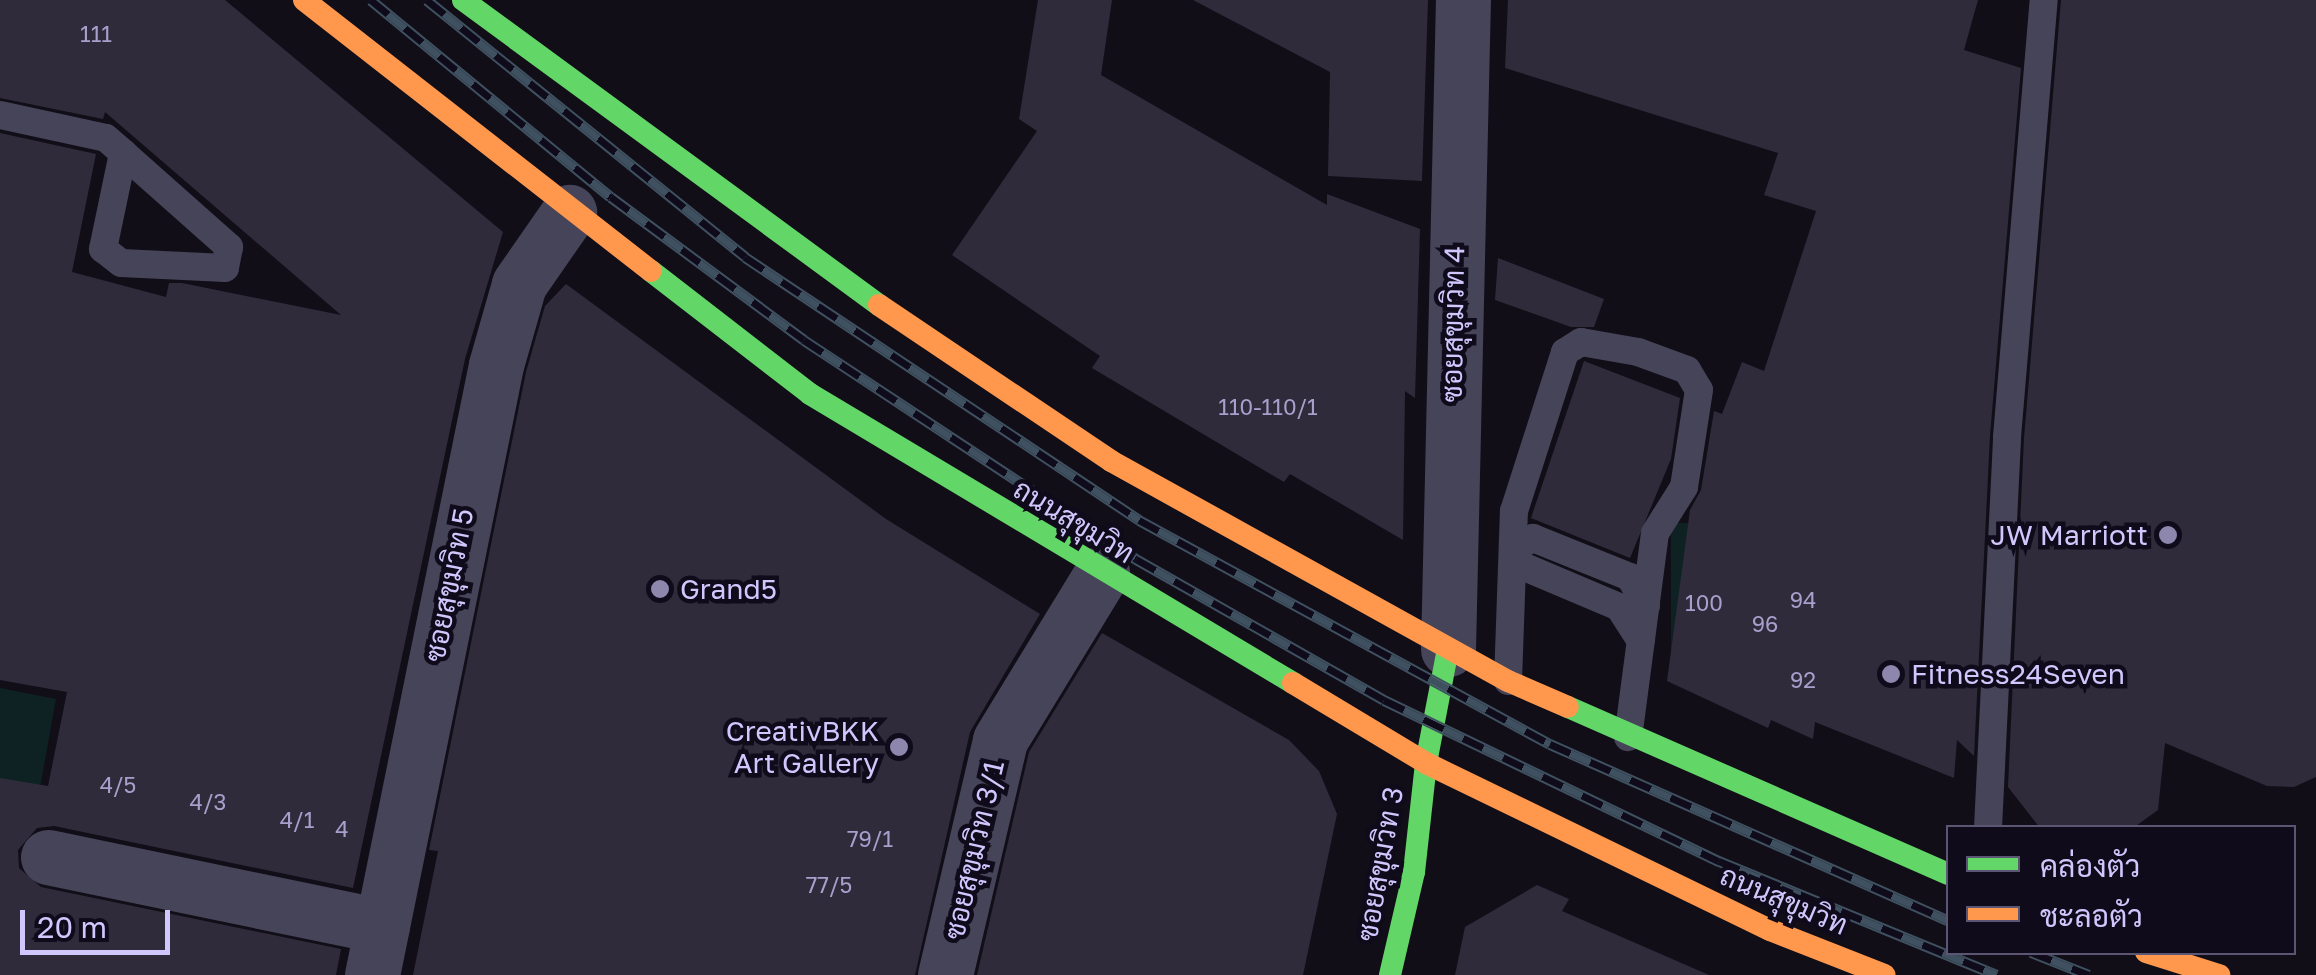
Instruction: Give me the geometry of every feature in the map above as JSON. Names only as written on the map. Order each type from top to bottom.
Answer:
[{"type":"main road","name":"ถนนสุขุมวิท","points":[[304,0],[568,212],[810,394],[1102,573],[1426,763],[1770,930],[1885,975]]},
{"type":"main road","points":[[463,0],[823,268],[1110,461],[1508,681],[1628,737],[1946,873]]},
{"type":"main road","name":"ซอยสุขุมวิท 3","points":[[1390,975],[1414,872],[1426,763],[1448,649]]},
{"type":"main road","points":[[2156,955],[2219,975]]},
{"type":"street","name":"ซอยสุขุมวิท 4","points":[[1448,649],[1463,0]]},
{"type":"street","name":"ซอยสุขุมวิท 5","points":[[377,951],[496,364],[519,284],[568,212]]},
{"type":"street","name":"ซอยสุขุมวิท 3/1","points":[[945,975],[1000,740],[1102,573]]},
{"type":"street","points":[[48,857],[377,951]]},
{"type":"lane","points":[[1988,825],[2007,437],[2044,0]]},
{"type":"lane","points":[[0,115],[106,138],[229,246],[225,268],[121,264],[102,249],[123,153]]},
{"type":"lane","points":[[1508,681],[1514,511],[1565,352],[1581,342],[1638,352],[1688,370],[1699,390],[1684,486],[1656,532],[1628,737]]},
{"type":"lane","points":[[1513,560],[1533,538],[1630,577],[1646,606]]},
{"type":"lane","points":[[1513,560],[1619,607],[1641,642]]},
{"type":"green space","points":[[1671,523],[1688,523],[1688,670],[1671,670]]},
{"type":"green space","points":[[0,688],[56,699],[38,799],[0,794]]},
{"type":"building","points":[[0,0],[225,0],[503,232],[465,359],[353,888],[54,826],[37,828],[18,850],[19,868],[41,887],[341,949],[336,975],[0,975],[0,778],[48,786],[67,692],[0,680],[0,133],[96,154],[72,272],[166,297],[169,283],[182,283],[341,315],[105,112],[103,119],[0,98]]},
{"type":"building","points":[[1038,0],[1112,0],[1101,75],[1327,205],[1327,194],[1420,229],[1415,398],[1405,391],[1403,540],[1290,474],[1284,482],[1092,368],[1100,356],[952,255],[1037,131],[1019,119]]},
{"type":"building","points":[[1193,0],[1428,0],[1422,181],[1328,176],[1330,72]]},
{"type":"building","points":[[1508,0],[1978,0],[1964,50],[2021,68],[1990,436],[1974,756],[1957,740],[1954,778],[1815,722],[1813,739],[1771,720],[1768,728],[1667,681],[1690,510],[1701,490],[1714,411],[1722,414],[1742,362],[1764,371],[1816,211],[1764,195],[1778,153],[1505,68]]},
{"type":"building","name":"JW Marriott","points":[[2061,0],[2316,0],[2316,777],[2294,787],[2267,786],[2165,743],[2158,810],[2137,825],[2038,825],[2008,787],[2024,438]]},
{"type":"building","points":[[1498,258],[1604,299],[1594,327],[1571,327],[1495,300]]},
{"type":"building","name":"Grand5","points":[[566,284],[886,519],[1040,614],[970,732],[915,975],[413,975],[438,851],[429,850],[526,372],[545,306]]},
{"type":"building","points":[[1584,361],[1680,398],[1671,459],[1630,558],[1531,518]]},
{"type":"building","points":[[1102,633],[1289,740],[1319,771],[1337,814],[1303,975],[977,975],[1029,752]]},
{"type":"building","points":[[1537,885],[1569,899],[1562,911],[1709,975],[1455,975],[1465,927]]},
{"type":"railway","points":[[371,0],[611,197],[804,340],[1136,559],[1384,700],[1719,861],[1946,954]]},
{"type":"railway","points":[[427,0],[745,257],[1139,520],[1550,744],[1946,919]]},
{"type":"railway","points":[[1948,955],[1997,975]]},
{"type":"railway","points":[[2039,955],[2089,975]]},
{"type":"traffic: fast","points":[[463,0],[879,305]]},
{"type":"traffic: fast","points":[[651,271],[810,394],[1293,683]]},
{"type":"traffic: fast","points":[[1426,763],[1448,649]]},
{"type":"traffic: fast","points":[[1568,707],[1946,873]]},
{"type":"traffic: fast","points":[[1390,975],[1414,872],[1426,763]]},
{"type":"traffic: slow","points":[[304,0],[651,271]]},
{"type":"traffic: slow","points":[[879,305],[1111,461],[1508,681],[1568,707]]},
{"type":"traffic: slow","points":[[1293,683],[1426,763],[1770,930],[1885,975]]},
{"type":"traffic: slow","points":[[2156,955],[2219,975]]},
{"type":"place","name":"JW Marriott","points":[[2168,535]]},
{"type":"place","name":"Grand5","points":[[660,589]]},
{"type":"place","name":"Fitness24Seven","points":[[1891,674]]},
{"type":"place","name":"CreativBKK Art Gallery","points":[[899,747]]}]
